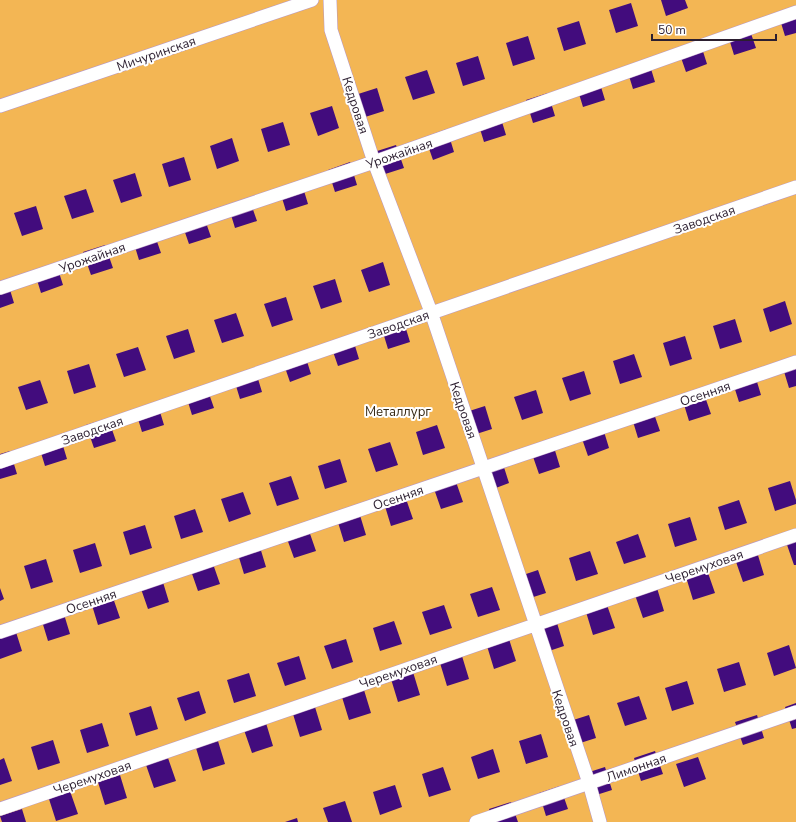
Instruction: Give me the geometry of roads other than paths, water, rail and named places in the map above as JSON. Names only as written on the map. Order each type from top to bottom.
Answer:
[{"type":"street","name":"Мичуринская","points":[[0,106],[312,0]]},
{"type":"street","name":"Кедровая","points":[[330,0],[331,30],[374,162],[431,312],[484,468],[600,822]]},
{"type":"street","name":"Урожайная","points":[[0,288],[374,162],[796,12]]},
{"type":"street","name":"Заводская","points":[[0,462],[796,187]]},
{"type":"street","name":"Осенняя","points":[[0,632],[796,362]]},
{"type":"street","name":"Черемуховая","points":[[0,809],[796,535]]},
{"type":"street","name":"Лимонная","points":[[476,822],[796,712]]},
{"type":"park label","name":"Металлург","points":[[398,411]]}]
